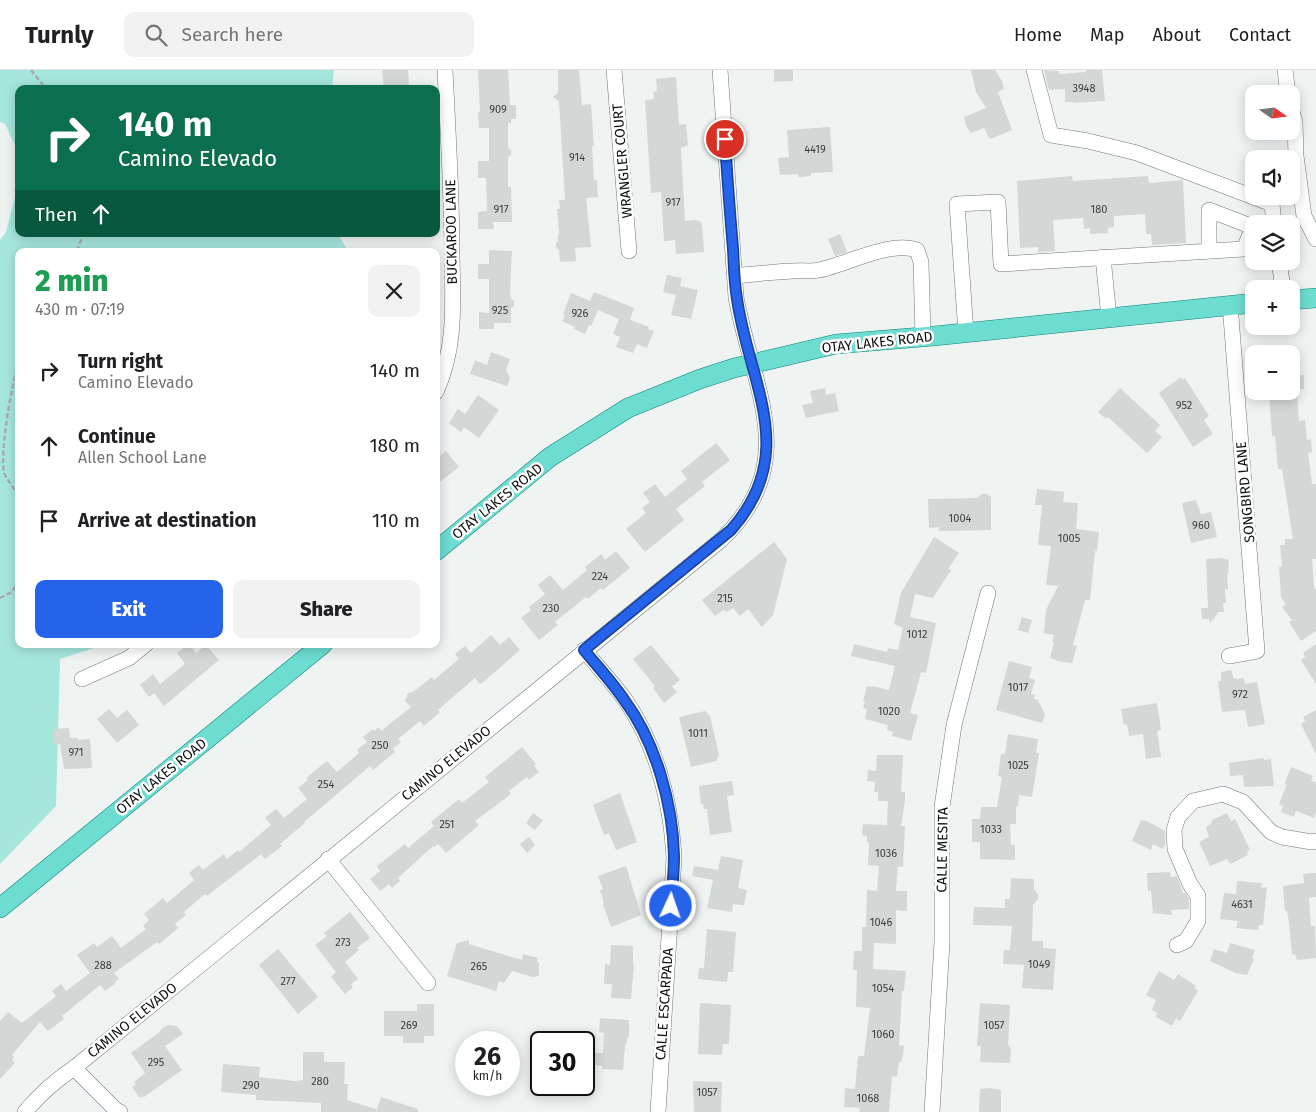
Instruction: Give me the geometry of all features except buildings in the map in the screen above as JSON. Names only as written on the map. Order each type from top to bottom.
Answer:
[{"type":"main road","points":[[1300,299],[1316,298]]},
{"type":"main road","name":"OTAY LAKES ROAD","points":[[440,548],[550,457],[628,408],[700,379],[752,363],[836,344],[966,333],[1245,303]]},
{"type":"main road","name":"OTAY LAKES ROAD","points":[[0,908],[318,648]]},
{"type":"street","name":"BUCKAROO LANE","points":[[440,382],[448,361],[453,325],[452,220],[445,70]]},
{"type":"street","name":"WRANGLER COURT","points":[[614,70],[629,251]]},
{"type":"street","name":"CAMINO ELEVADO","points":[[25,1112],[38,1097],[61,1077],[721,540],[741,519],[761,481],[768,442],[767,428],[752,363],[741,326],[735,276],[720,70]]},
{"type":"street","points":[[1034,70],[1052,134],[1137,153],[1272,204],[1273,215]]},
{"type":"street","points":[[1285,70],[1287,85]]},
{"type":"street","points":[[1296,140],[1304,216],[1316,239]]},
{"type":"street","points":[[966,333],[958,204],[998,202],[1001,264],[1210,251]]},
{"type":"street","points":[[735,276],[818,270],[868,254],[892,249],[912,248],[917,250],[921,262],[923,337]]},
{"type":"street","points":[[1104,258],[1109,318]]},
{"type":"street","name":"SONGBIRD LANE","points":[[1229,656],[1257,651],[1230,304]]},
{"type":"street","name":"CALLE MESITA","points":[[932,1112],[942,942],[941,834],[944,789],[954,725],[988,593]]},
{"type":"street","points":[[82,678],[130,658],[141,648]]},
{"type":"street","name":"CALLE ESCARPADA","points":[[584,650],[626,701],[641,727],[659,771],[670,818],[674,858],[658,1112]]},
{"type":"street","points":[[1177,945],[1186,941],[1198,921],[1198,896],[1190,884],[1175,849],[1174,840],[1174,830],[1178,817],[1193,801],[1223,794],[1243,802],[1271,832],[1282,837],[1316,841]]},
{"type":"street","points":[[328,859],[428,983]]},
{"type":"street","points":[[74,1068],[120,1112]]},
{"type":"path","points":[[31,70],[43,85]]},
{"type":"path","points":[[15,380],[2,440],[1,458],[4,473],[15,490]]},
{"type":"path","points":[[0,598],[12,592],[15,587]]},
{"type":"green space","points":[[0,70],[334,70],[332,85],[15,85],[15,145],[5,124],[0,122]]},
{"type":"green space","points":[[15,197],[15,237],[340,237],[346,248],[15,248],[15,648],[94,648],[60,659],[56,806],[0,864],[0,240],[6,232]]},
{"type":"route","points":[[671,906],[674,858],[672,831],[666,794],[659,771],[651,748],[626,701],[584,650],[721,540],[741,519],[756,495],[761,481],[767,455],[767,428],[752,363],[741,326],[736,297],[725,139]]}]
